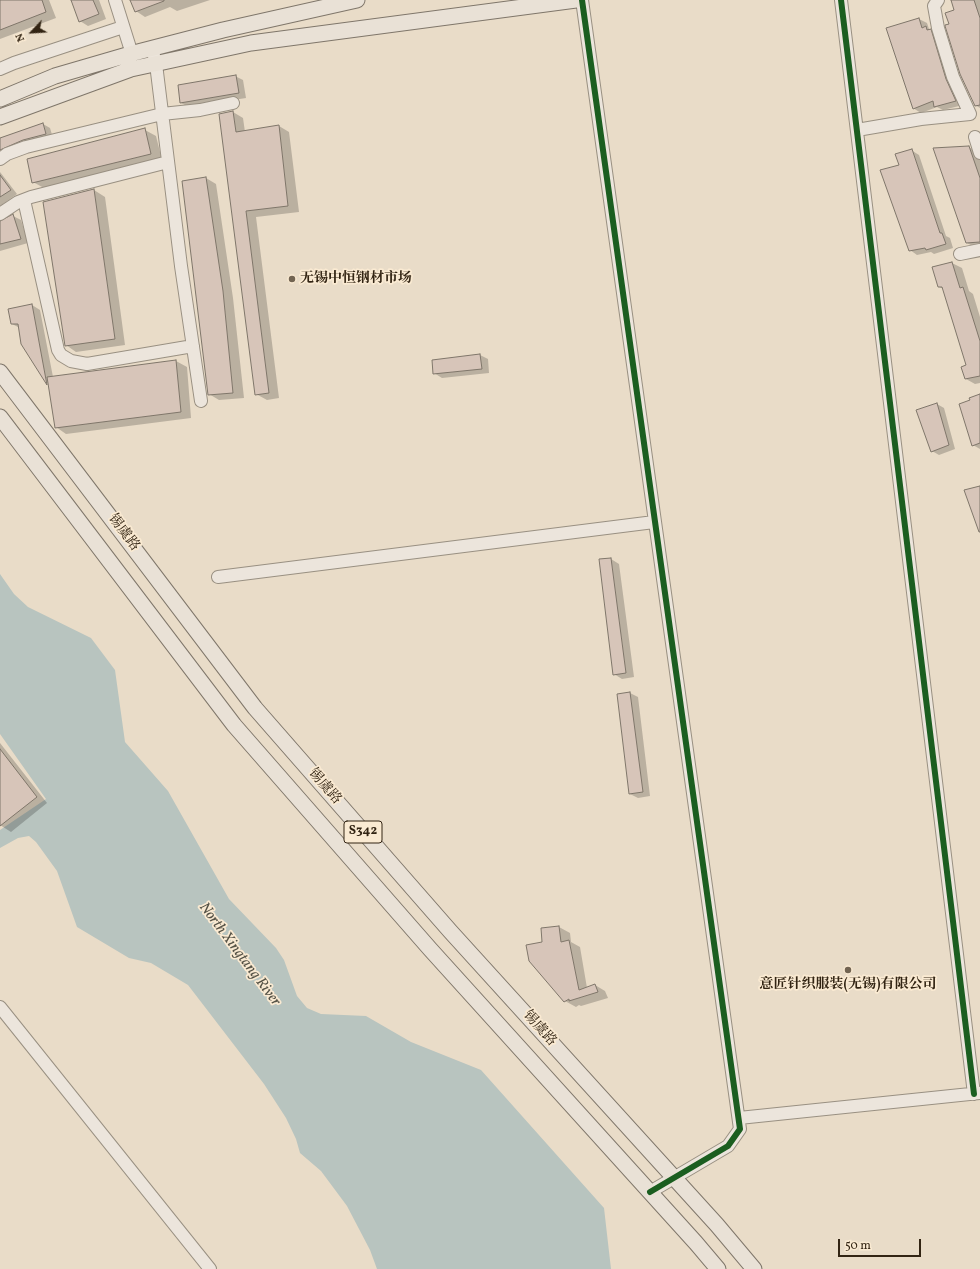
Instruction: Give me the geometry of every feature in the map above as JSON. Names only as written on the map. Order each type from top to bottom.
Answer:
[{"type":"main road","points":[[0,99],[55,76],[152,48],[357,0]]},
{"type":"main road","points":[[0,117],[131,69],[251,43],[576,0]]},
{"type":"main road","name":"锡虞路","points":[[0,372],[255,708],[456,937],[717,1225],[754,1269]]},
{"type":"main road","name":"锡虞路","points":[[0,417],[234,726],[430,950],[718,1269]]},
{"type":"street","points":[[115,0],[132,54]]},
{"type":"street","points":[[582,0],[740,1129],[728,1146],[650,1192]]},
{"type":"street","points":[[739,1118],[977,1094],[842,0]]},
{"type":"street","points":[[857,130],[921,119],[970,114],[953,77],[938,28],[934,6],[938,0]]},
{"type":"street","points":[[0,69],[123,27]]},
{"type":"street","points":[[152,48],[156,64],[201,401]]},
{"type":"street","points":[[0,159],[7,154],[26,147],[162,114],[200,110],[233,103]]},
{"type":"street","points":[[975,137],[980,153]]},
{"type":"street","points":[[0,214],[18,202],[24,200],[168,162]]},
{"type":"street","points":[[24,200],[58,350],[61,355],[71,361],[87,364],[193,346]]},
{"type":"street","points":[[960,254],[980,250]]},
{"type":"street","points":[[218,577],[654,522]]},
{"type":"street","points":[[0,1007],[210,1269]]},
{"type":"water","name":"North Xingtang River","points":[[0,574],[14,594],[28,607],[91,638],[115,670],[125,742],[168,791],[229,899],[276,948],[284,960],[297,996],[307,1008],[321,1014],[366,1016],[411,1042],[481,1070],[604,1208],[611,1269],[377,1269],[370,1250],[347,1206],[321,1171],[300,1153],[296,1139],[286,1118],[264,1084],[188,985],[151,963],[129,958],[77,927],[57,871],[36,842],[29,836],[18,838],[0,848],[0,830],[46,799],[0,734]]},
{"type":"building","points":[[0,0],[42,0],[46,12],[0,30]]},
{"type":"building","points":[[71,0],[93,0],[99,14],[79,22]]},
{"type":"building","points":[[130,0],[164,0],[164,1],[135,12]]},
{"type":"building","points":[[951,0],[974,0],[980,18],[980,105],[975,106],[960,74],[945,26],[949,24],[945,13],[954,10]]},
{"type":"building","points":[[919,18],[922,28],[926,26],[927,30],[931,29],[946,79],[956,101],[934,107],[933,101],[913,109],[886,28]]},
{"type":"building","points":[[236,75],[239,93],[180,103],[178,85]]},
{"type":"building","points":[[233,111],[236,132],[279,125],[288,206],[246,211],[269,393],[255,395],[219,114]]},
{"type":"building","points":[[43,123],[46,134],[23,140],[0,150],[0,138]]},
{"type":"building","points":[[145,128],[151,154],[32,183],[27,159]]},
{"type":"building","points":[[969,146],[980,178],[980,242],[966,243],[933,148]]},
{"type":"building","points":[[912,149],[940,233],[942,233],[946,244],[926,250],[925,248],[909,251],[880,170],[899,165],[895,154]]},
{"type":"building","points":[[0,175],[11,190],[0,197]]},
{"type":"building","points":[[206,177],[223,291],[233,393],[208,395],[182,181]]},
{"type":"building","points":[[94,189],[115,339],[65,346],[43,202]]},
{"type":"building","points":[[13,214],[21,239],[0,244],[0,221]]},
{"type":"building","points":[[952,262],[960,288],[963,287],[980,341],[980,376],[965,379],[961,367],[966,365],[942,287],[938,287],[932,267]]},
{"type":"building","points":[[32,304],[47,385],[21,344],[18,324],[11,324],[8,309]]},
{"type":"building","points":[[480,354],[482,369],[433,374],[432,360]]},
{"type":"building","points":[[176,360],[181,412],[55,428],[47,377]]},
{"type":"building","points":[[980,394],[980,443],[972,446],[959,404]]},
{"type":"building","points":[[937,403],[949,445],[931,452],[916,410]]},
{"type":"building","points":[[980,486],[980,532],[979,532],[964,490]]},
{"type":"building","points":[[611,558],[626,673],[613,675],[599,559]]},
{"type":"building","points":[[630,692],[643,792],[629,794],[617,694]]},
{"type":"building","points":[[0,749],[37,797],[0,826]]},
{"type":"building","points":[[559,926],[561,942],[569,940],[579,990],[595,984],[598,992],[569,1001],[569,999],[564,1002],[529,961],[526,945],[542,942],[541,928]]},
{"type":"cycle path","points":[[582,0],[740,1129],[728,1146],[650,1192]]},
{"type":"cycle path","points":[[841,0],[974,1094]]},
{"type":"place","name":"无锡中恒钢材市场","points":[[292,279]]},
{"type":"place","name":"意匠针织服装(无锡)有限公司","points":[[848,970]]}]
